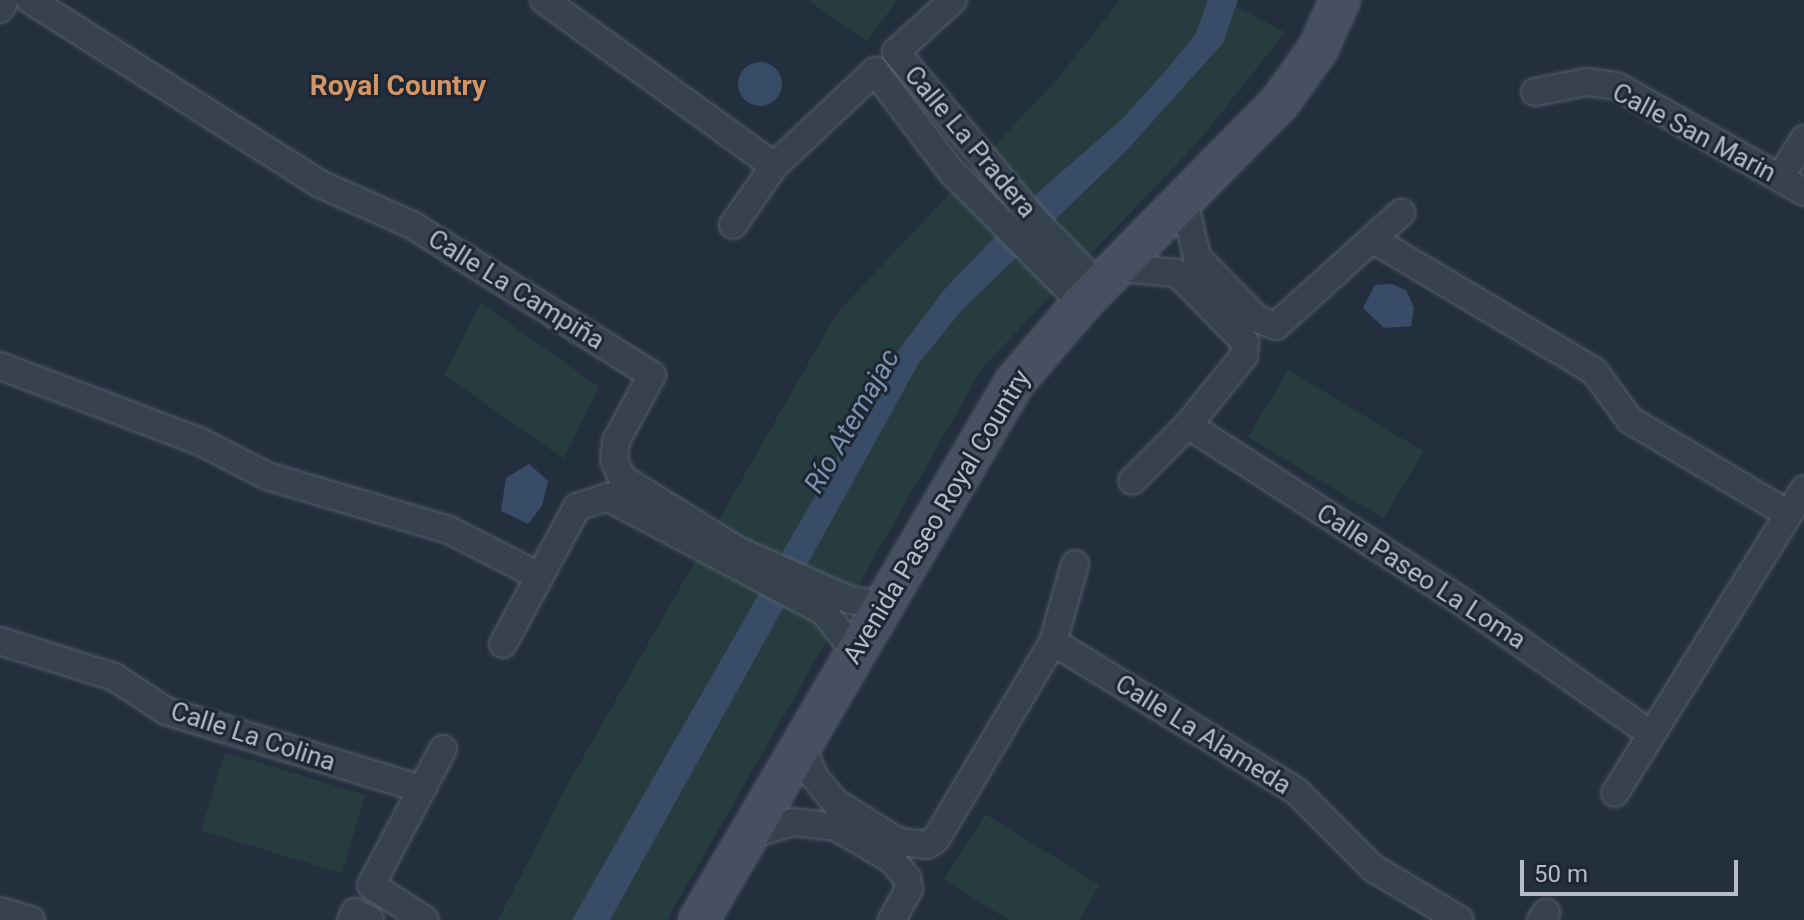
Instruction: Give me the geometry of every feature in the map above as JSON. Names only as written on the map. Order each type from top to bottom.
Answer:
[{"type":"street","points":[[0,9],[5,0]]},
{"type":"street","name":"Calle La Campiña","points":[[30,0],[320,184],[412,225],[652,375],[616,441],[614,460],[622,478],[735,559]]},
{"type":"street","points":[[544,0],[774,166]]},
{"type":"street","name":"Calle La Pradera","points":[[953,0],[896,52],[1086,278]]},
{"type":"street","name":"Avenida Paseo Royal Country","points":[[699,920],[996,410],[1086,278],[1184,201],[1280,102],[1318,49],[1340,0]]},
{"type":"street","name":"Calle La Pradera","points":[[733,225],[774,166],[875,71],[952,172],[991,207],[1086,278]]},
{"type":"street","name":"Calle San Marin","points":[[1535,92],[1587,82],[1617,86],[1804,192]]},
{"type":"street","points":[[1780,178],[1804,139]]},
{"type":"street","points":[[1184,201],[1197,257],[1267,325],[1276,326],[1401,213]]},
{"type":"street","points":[[1374,240],[1594,371],[1630,420],[1788,514]]},
{"type":"street","points":[[1086,278],[1177,273],[1245,342],[1244,356],[1188,425],[1132,481]]},
{"type":"street","points":[[0,366],[199,441],[267,476],[449,530],[537,575]]},
{"type":"street","name":"Calle Paseo La Loma","points":[[1188,425],[1461,601],[1651,734]]},
{"type":"street","points":[[1615,793],[1804,489]]},
{"type":"street","name":"Calle La Campiña","points":[[503,644],[537,575],[577,507],[607,497],[829,603],[883,605]]},
{"type":"street","points":[[801,743],[813,775],[835,802],[899,842],[927,845],[936,839],[1053,642],[1075,564]]},
{"type":"street","name":"Calle La Campiña","points":[[829,603],[855,651]]},
{"type":"street","name":"Calle La Colina","points":[[0,641],[114,677],[166,711],[421,789]]},
{"type":"street","name":"Calle La Alameda","points":[[1053,642],[1296,791],[1373,868],[1460,920]]},
{"type":"street","points":[[425,920],[371,885],[443,749]]},
{"type":"street","points":[[746,836],[793,822],[836,827],[892,860],[907,878],[909,889],[892,920]]},
{"type":"street","points":[[0,911],[31,920]]},
{"type":"street","points":[[351,920],[355,912],[370,920]]},
{"type":"green space","points":[[808,0],[897,0],[867,42]]},
{"type":"green space","points":[[1120,0],[1223,0],[1285,32],[1198,142],[983,367],[667,920],[498,920],[565,789],[837,313],[1053,84]]},
{"type":"green space","points":[[481,303],[599,387],[564,459],[444,375]]},
{"type":"green space","points":[[1288,370],[1423,451],[1383,518],[1248,437]]},
{"type":"green space","points":[[225,752],[366,795],[342,873],[201,830]]},
{"type":"green space","points":[[985,814],[1100,885],[1079,920],[1009,920],[944,880]]},
{"type":"water","points":[[1208,0],[1238,0],[1223,43],[1127,150],[961,311],[919,363],[610,920],[572,920],[898,351],[944,290],[1034,196],[1122,119],[1168,68],[1195,35]]},
{"type":"water","points":[[760,62],[776,68],[782,84],[776,100],[760,106],[744,100],[738,84],[744,68]]},
{"type":"water","points":[[1392,284],[1406,290],[1414,308],[1411,326],[1384,328],[1363,308],[1375,285]]},
{"type":"water","points":[[529,464],[548,481],[542,506],[528,524],[501,511],[506,478]]},
{"type":"district","name":"Royal Country","points":[[398,86]]},
{"type":"water label","name":"Río Atemajac","points":[[852,421]]}]
